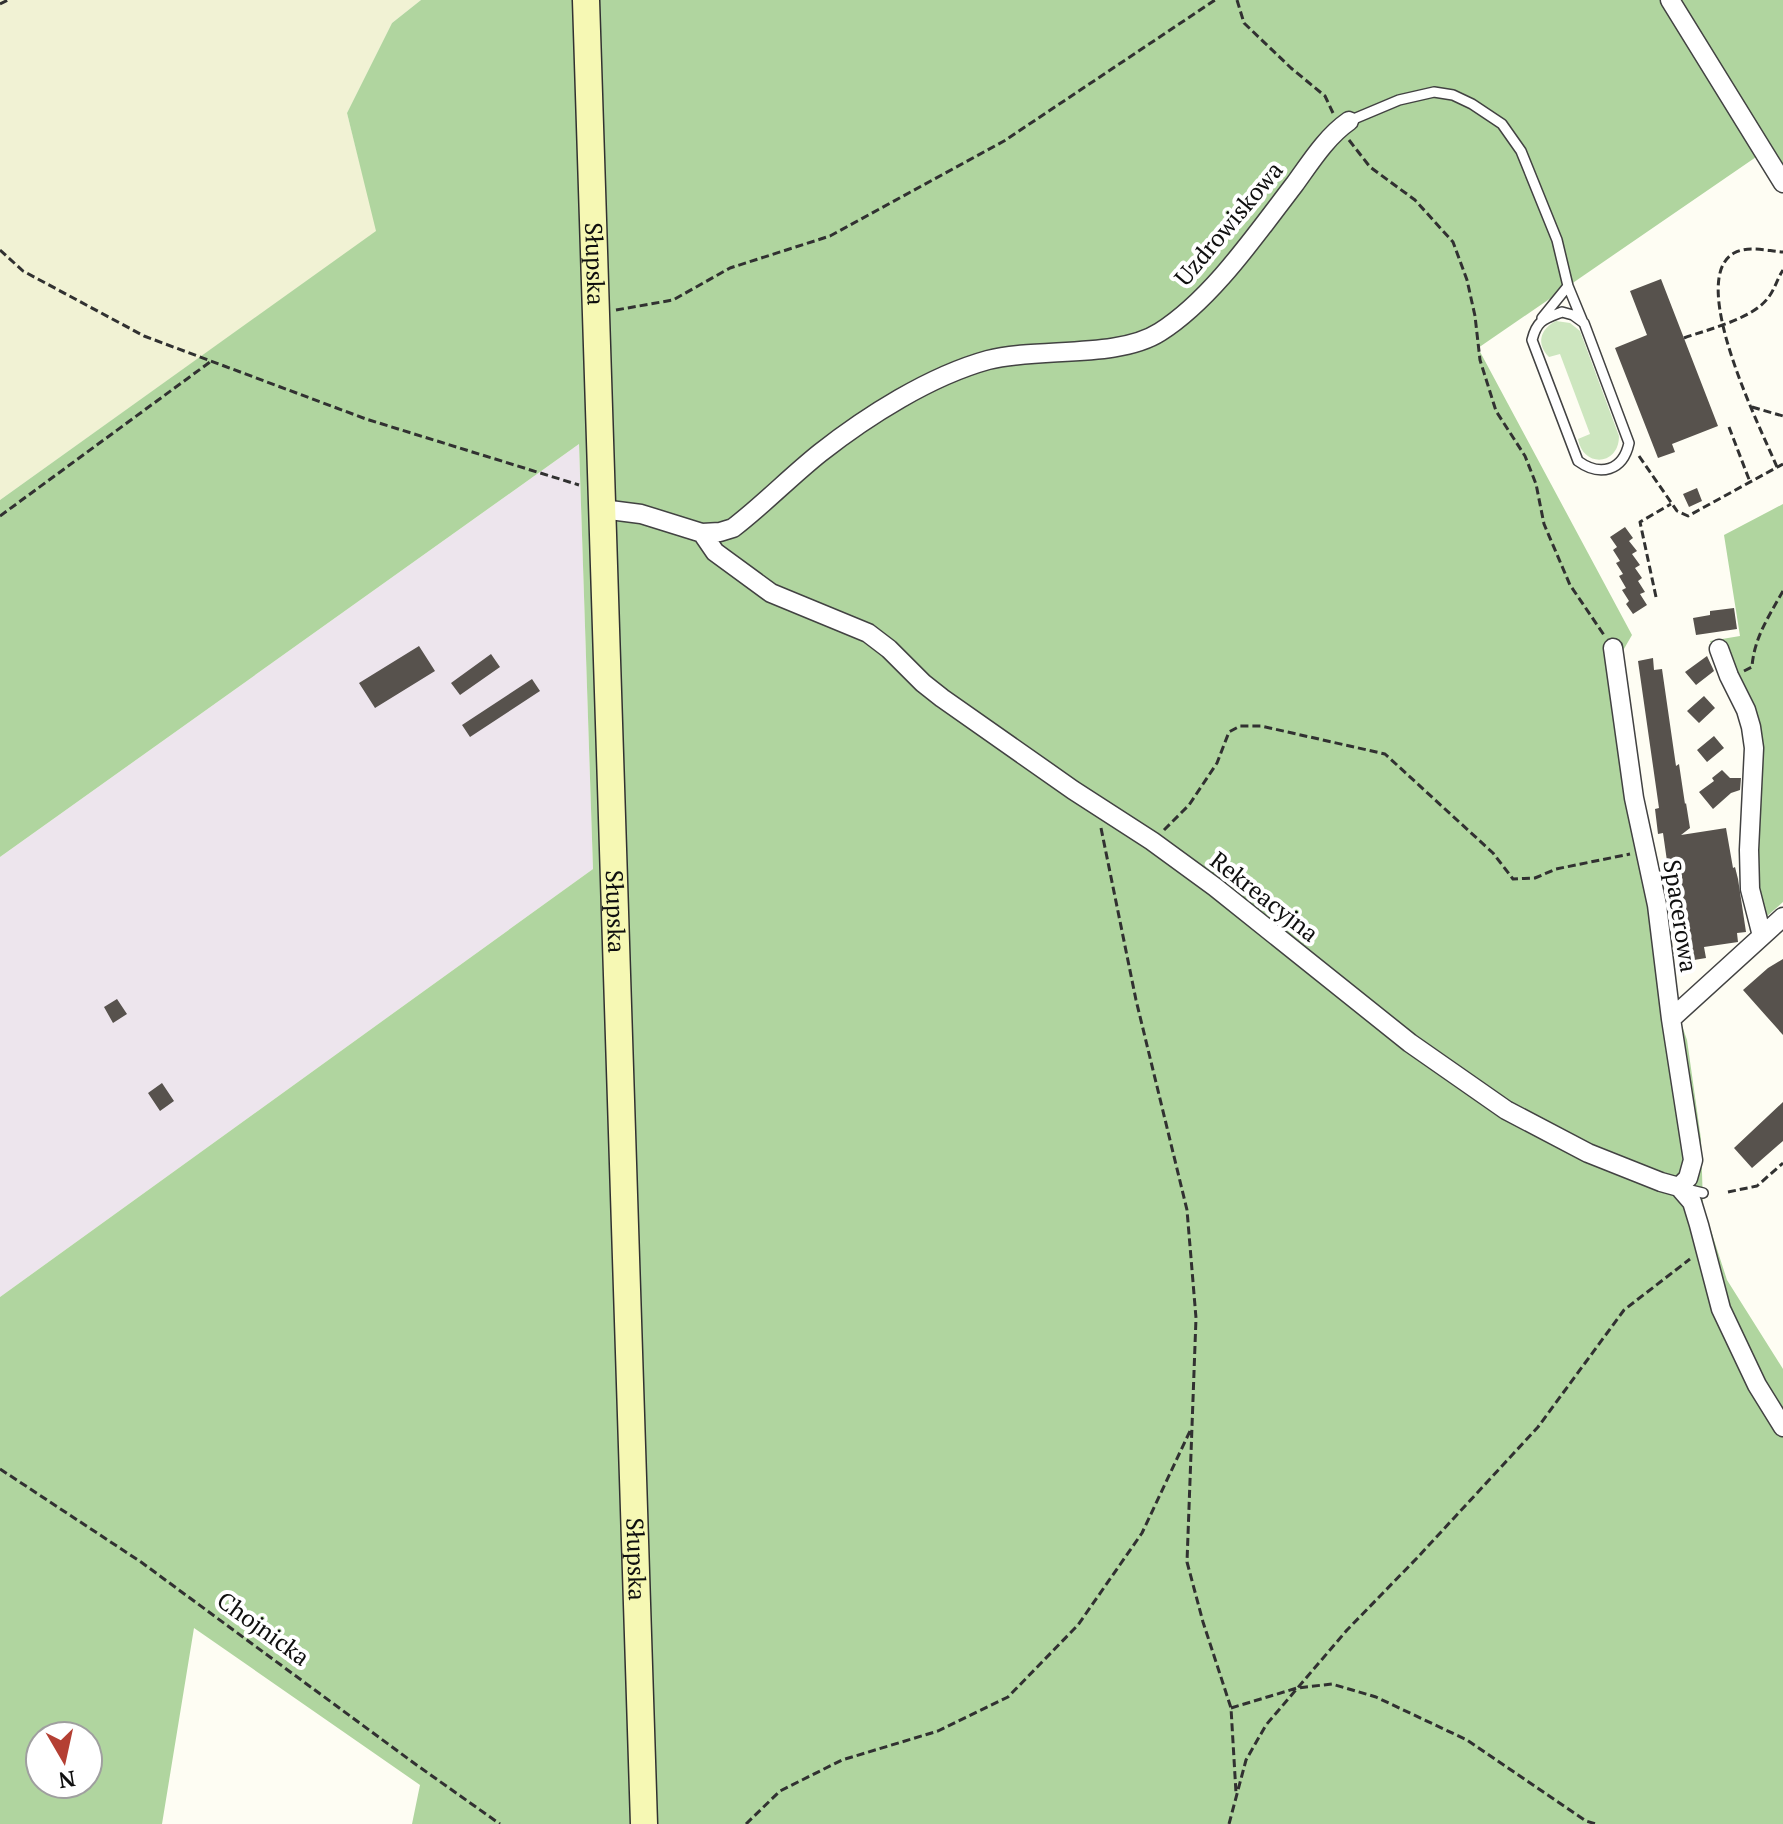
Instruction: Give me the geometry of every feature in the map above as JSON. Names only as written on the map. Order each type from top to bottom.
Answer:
[{"type":"street","name":"Słupska","points":[[586,0],[595,313],[596,499],[644,1824]]},
{"type":"street","points":[[1670,0],[1783,183]]},
{"type":"street","name":"Uzdrowiskowa","points":[[702,533],[733,528],[835,441],[882,410],[942,378],[987,360],[1017,354],[1112,347],[1150,338],[1164,330],[1221,277],[1321,148],[1344,124]]},
{"type":"street","points":[[596,499],[702,533]]},
{"type":"street","name":"Rekreacyjna","points":[[702,533],[715,552],[771,593],[868,633],[942,698],[1215,887],[1410,1043],[1506,1110],[1588,1153],[1679,1187]]},
{"type":"street","name":"Spacerowa","points":[[1613,648],[1634,798],[1657,905],[1693,1160],[1688,1178],[1679,1187]]},
{"type":"street","points":[[1719,649],[1751,727],[1754,748],[1750,889],[1762,936]]},
{"type":"street","points":[[1671,1019],[1783,917]]},
{"type":"street","points":[[1679,1187],[1692,1202],[1721,1309],[1757,1385],[1783,1427]]},
{"type":"lane","name":"Uzdrowiskowa","points":[[1344,124],[1399,100],[1434,92],[1463,99],[1502,124],[1521,151],[1547,214],[1568,286],[1629,443]]},
{"type":"lane","points":[[1568,286],[1541,320],[1532,340],[1578,461],[1600,471],[1620,463],[1627,454],[1629,443]]},
{"type":"lane","points":[[1541,320],[1562,312],[1584,323]]},
{"type":"lane","points":[[1679,1187],[1703,1193]]},
{"type":"path","points":[[0,4],[8,0]]},
{"type":"path","points":[[595,313],[673,300],[730,268],[830,236],[1004,141],[1215,0]]},
{"type":"path","points":[[1237,0],[1244,23],[1325,96],[1370,167],[1415,200],[1453,242],[1467,280],[1480,360],[1496,411],[1525,456],[1536,484],[1544,524],[1570,585],[1613,648]]},
{"type":"path","points":[[1777,467],[1730,355],[1718,275],[1728,257],[1736,251],[1746,248],[1783,252]]},
{"type":"path","points":[[0,250],[23,271],[144,336],[366,419],[596,499]]},
{"type":"path","points":[[1684,338],[1741,318],[1761,306],[1783,270]]},
{"type":"path","points":[[0,516],[211,361]]},
{"type":"path","points":[[1752,407],[1783,416]]},
{"type":"path","points":[[1729,427],[1750,482]]},
{"type":"path","points":[[1629,443],[1677,511],[1683,515],[1692,515],[1783,464]]},
{"type":"path","points":[[1656,597],[1640,522],[1672,503]]},
{"type":"path","points":[[1730,679],[1752,667],[1757,639],[1783,591]]},
{"type":"path","points":[[1152,841],[1189,805],[1217,763],[1229,732],[1240,726],[1261,726],[1385,754],[1493,853],[1513,879],[1535,878],[1556,869],[1645,851]]},
{"type":"path","points":[[1096,804],[1136,1000],[1187,1210],[1196,1318],[1187,1562],[1231,1708],[1236,1793]]},
{"type":"path","points":[[1728,1192],[1757,1186],[1783,1163]]},
{"type":"path","points":[[1229,1824],[1246,1760],[1266,1725],[1347,1630],[1538,1427],[1624,1310],[1706,1247]]},
{"type":"path","points":[[746,1824],[780,1791],[842,1760],[938,1731],[1008,1697],[1078,1625],[1142,1533],[1191,1428]]},
{"type":"path","name":"Chojnicka","points":[[0,1469],[141,1562],[500,1824]]},
{"type":"path","points":[[1231,1708],[1297,1688],[1332,1684],[1376,1697],[1467,1740],[1586,1821],[1596,1824]]},
{"type":"shaded area","points":[[579,444],[593,869],[0,1297],[0,857]]},
{"type":"green space","points":[[0,0],[421,0],[392,23],[347,113],[377,231],[0,500]]},
{"type":"green space","points":[[421,0],[1783,0],[1783,193],[1759,155],[1478,348],[1632,635],[1621,654],[1675,1005],[1687,1040],[1701,1139],[1703,1206],[1727,1280],[1783,1369],[1783,1824],[412,1824],[420,1785],[194,1628],[162,1824],[0,1824],[0,1297],[593,869],[579,444],[0,857],[0,500],[376,231],[347,113],[392,23]]},
{"type":"green space","points":[[1556,321],[1570,323],[1580,331],[1619,436],[1617,446],[1607,458],[1593,459],[1581,448],[1578,439],[1590,434],[1560,354],[1549,357],[1542,347],[1543,332]]},
{"type":"green space","points":[[1783,504],[1783,902],[1750,931],[1744,889],[1745,720],[1722,675],[1710,641],[1740,636],[1724,535]]},
{"type":"building","points":[[1661,279],[1718,426],[1672,444],[1675,452],[1658,458],[1615,348],[1647,335],[1630,291]]},
{"type":"building","points":[[1697,488],[1702,501],[1689,507],[1683,494]]},
{"type":"building","points":[[1625,527],[1633,538],[1629,541],[1637,551],[1632,554],[1640,565],[1635,568],[1642,578],[1638,581],[1645,592],[1640,594],[1647,605],[1633,614],[1622,590],[1626,588],[1619,576],[1623,574],[1613,550],[1617,547],[1610,537]]},
{"type":"building","points":[[1734,608],[1737,629],[1696,635],[1693,618],[1710,615],[1710,611]]},
{"type":"building","points":[[419,646],[435,671],[375,708],[359,683]]},
{"type":"building","points":[[491,654],[500,667],[460,695],[451,683]]},
{"type":"building","points":[[1707,656],[1714,671],[1696,685],[1685,672]]},
{"type":"building","points":[[1653,658],[1654,670],[1662,669],[1676,766],[1679,764],[1690,828],[1681,835],[1726,828],[1746,932],[1737,933],[1738,942],[1704,947],[1706,958],[1682,962],[1673,901],[1681,900],[1677,874],[1669,875],[1663,833],[1658,834],[1655,809],[1659,808],[1638,661]]},
{"type":"building","points":[[532,679],[540,691],[470,737],[462,725]]},
{"type":"building","points":[[1704,696],[1715,708],[1699,723],[1687,711]]},
{"type":"building","points":[[1714,736],[1724,748],[1707,762],[1697,750]]},
{"type":"building","points":[[1722,770],[1730,778],[1741,778],[1740,790],[1731,793],[1713,809],[1699,792],[1714,781],[1712,778]]},
{"type":"building","points":[[1783,959],[1783,1035],[1743,990]]},
{"type":"building","points":[[117,999],[127,1014],[113,1023],[104,1007]]},
{"type":"building","points":[[162,1083],[174,1101],[160,1111],[148,1093]]},
{"type":"building","points":[[1783,1102],[1783,1141],[1752,1168],[1734,1148]]}]
